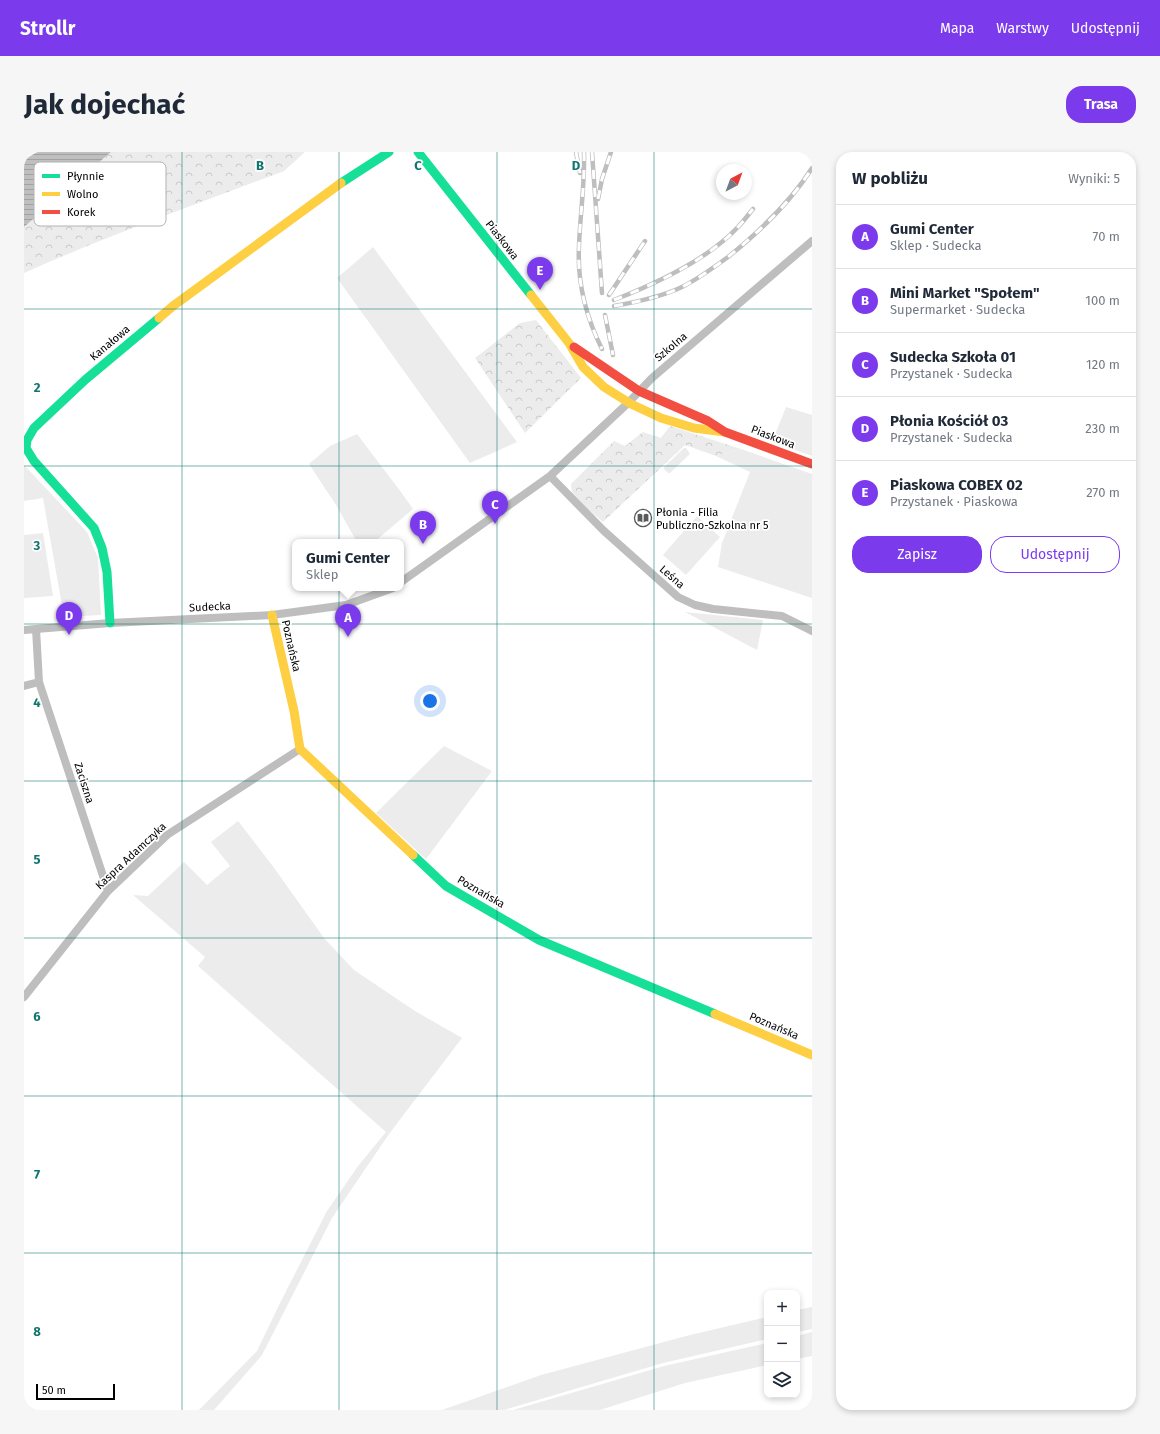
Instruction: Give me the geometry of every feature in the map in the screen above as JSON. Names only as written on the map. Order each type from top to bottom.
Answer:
[{"type":"street","name":"Kanałowa","points":[[110,623],[107,572],[102,548],[94,528],[34,461],[26,448],[27,440],[34,428],[84,380],[173,306],[334,188],[389,152]]},
{"type":"street","name":"Piaskowa","points":[[418,152],[569,343],[584,367],[613,394],[652,414],[688,427],[726,432]]},
{"type":"street","name":"Szkolna","points":[[550,476],[628,403],[652,378],[812,241]]},
{"type":"street","name":"Piaskowa","points":[[569,343],[611,374],[639,391],[708,420],[726,432],[812,464]]},
{"type":"street","points":[[404,580],[550,476]]},
{"type":"street","name":"Leśna","points":[[550,476],[604,531],[678,597],[695,605],[713,609],[782,616],[812,630]]},
{"type":"street","name":"Sudecka","points":[[24,630],[110,623],[272,615],[346,605],[385,591]]},
{"type":"street","name":"Poznańska","points":[[272,615],[294,711],[300,748],[355,802],[446,886],[539,940],[812,1055]]},
{"type":"street","name":"Zaciszna","points":[[36,629],[39,682],[108,891]]},
{"type":"street","points":[[24,686],[39,682]]},
{"type":"street","name":"Kaspra Adamczyka","points":[[24,997],[108,891],[167,835],[300,748]]},
{"type":"green space","points":[[111,152],[305,152],[284,171],[166,216],[166,162],[99,162]]},
{"type":"green space","points":[[34,218],[34,226],[139,226],[24,273],[24,227]]},
{"type":"green space","points":[[373,247],[517,442],[470,463],[337,278]]},
{"type":"green space","points":[[536,320],[581,378],[525,433],[475,358],[520,323]]},
{"type":"green space","points":[[786,407],[812,415],[812,456],[772,442]]},
{"type":"green space","points":[[670,426],[741,449],[716,456],[685,445],[603,522],[572,492],[571,484],[614,441],[625,446],[643,432],[661,438]]},
{"type":"green space","points":[[357,434],[413,509],[378,539],[355,539],[336,505],[309,464],[330,446]]},
{"type":"green space","points":[[684,448],[686,448],[690,454],[670,473],[668,473],[664,467]]},
{"type":"green space","points":[[741,449],[812,474],[812,598],[718,567],[722,543],[750,472],[716,456]]},
{"type":"green space","points":[[24,465],[87,532],[98,558],[101,615],[64,617],[43,498],[24,501]]},
{"type":"green space","points":[[697,516],[720,537],[686,575],[663,555]]},
{"type":"green space","points":[[43,533],[53,596],[24,598],[24,535]]},
{"type":"green space","points":[[685,612],[763,620],[757,650]]},
{"type":"green space","points":[[444,746],[492,771],[426,859],[376,813]]},
{"type":"green space","points":[[238,821],[272,865],[324,938],[354,970],[415,1011],[462,1038],[389,1134],[332,1218],[262,1355],[214,1410],[199,1410],[257,1351],[327,1211],[358,1166],[386,1132],[198,966],[205,957],[133,895],[148,896],[184,862],[207,885],[230,866],[211,842]]},
{"type":"green space","points":[[812,1307],[812,1329],[800,1331],[800,1309]]},
{"type":"green space","points":[[764,1318],[764,1340],[663,1363],[504,1410],[442,1410],[541,1375],[690,1335]]},
{"type":"green space","points":[[812,1332],[812,1356],[800,1358],[800,1335]]},
{"type":"green space","points":[[764,1344],[764,1366],[685,1383],[600,1410],[513,1410],[664,1366]]},
{"type":"shaded area","points":[[37,152],[111,152],[99,162],[34,162],[34,218],[24,227],[24,160]]},
{"type":"railway","points":[[576,152],[580,173]]},
{"type":"railway","points":[[584,152],[584,176],[579,246],[581,286],[591,325],[602,349]]},
{"type":"railway","points":[[592,152],[602,293]]},
{"type":"railway","points":[[598,199],[602,179],[611,152]]},
{"type":"railway","points":[[614,306],[666,294],[700,277],[728,257],[763,227],[794,193],[812,168]]},
{"type":"railway","points":[[614,300],[663,279],[695,261],[724,240],[739,226],[753,209]]},
{"type":"railway","points":[[609,295],[645,241]]},
{"type":"railway","points":[[605,315],[613,355]]},
{"type":"traffic: fast","points":[[341,183],[389,152]]},
{"type":"traffic: fast","points":[[418,152],[531,295]]},
{"type":"traffic: fast","points":[[110,623],[107,572],[102,548],[94,528],[34,461],[26,448],[27,440],[34,428],[85,380],[159,318]]},
{"type":"traffic: fast","points":[[413,855],[446,886],[539,940],[715,1014]]},
{"type":"traffic: slow","points":[[159,318],[173,306],[341,183]]},
{"type":"traffic: slow","points":[[531,295],[569,343],[583,367],[604,387],[631,404],[661,418],[694,428],[725,432]]},
{"type":"traffic: slow","points":[[272,615],[294,711],[300,749],[413,855]]},
{"type":"traffic: slow","points":[[715,1014],[812,1055]]},
{"type":"traffic: jam","points":[[574,347],[639,391],[708,421],[725,432],[812,464]]},
{"type":"place","name":"Piaskowa COBEX 02","points":[[540,290]]},
{"type":"place","name":"Płonia - Filia Publiczno-Szkolna nr 5","points":[[643,518]]},
{"type":"place","name":"Sudecka Szkoła 01","points":[[495,524]]},
{"type":"place","name":"Mini Market \"Społem\"","points":[[423,544]]},
{"type":"place","name":"Płonia Kościół 03","points":[[69,635]]},
{"type":"place","name":"Gumi Center","points":[[348,637]]}]
